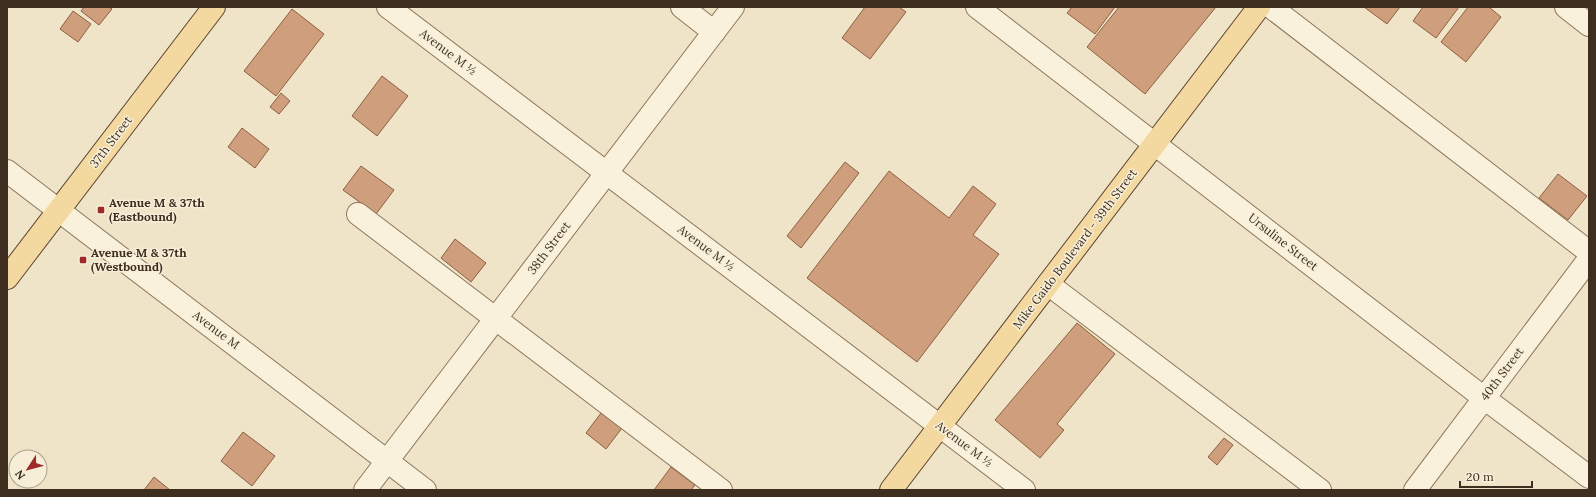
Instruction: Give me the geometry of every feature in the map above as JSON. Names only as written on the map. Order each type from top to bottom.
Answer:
[{"type":"main road","name":"37th Street","points":[[7,278],[214,7]]},
{"type":"main road","name":"Mike Gaido Boulevard - 39th Street","points":[[891,490],[1259,7]]},
{"type":"street","name":"Avenue M ½","points":[[388,7],[1024,490]]},
{"type":"street","points":[[682,7],[714,32]]},
{"type":"street","name":"38th Street","points":[[365,490],[733,7]]},
{"type":"street","name":"Ursuline Street","points":[[977,7],[1484,398],[1589,476]]},
{"type":"street","points":[[1271,7],[1589,252]]},
{"type":"street","points":[[1566,7],[1589,25]]},
{"type":"street","name":"Avenue M","points":[[7,171],[425,490]]},
{"type":"street","points":[[358,214],[721,490]]},
{"type":"street","name":"40th Street","points":[[1415,490],[1589,259]]},
{"type":"street","points":[[1048,284],[1320,490]]},
{"type":"building","points":[[84,7],[109,7],[112,9],[99,25],[81,11]]},
{"type":"building","points":[[865,7],[899,7],[906,12],[870,59],[842,38]]},
{"type":"building","points":[[1072,7],[1115,7],[1095,34],[1067,13]]},
{"type":"building","points":[[1119,7],[1216,7],[1145,94],[1087,47]]},
{"type":"building","points":[[1364,7],[1400,7],[1387,24]]},
{"type":"building","points":[[1423,7],[1459,7],[1436,38],[1413,21]]},
{"type":"building","points":[[1468,7],[1489,7],[1501,17],[1466,62],[1441,42]]},
{"type":"building","points":[[292,9],[324,34],[276,96],[244,71]]},
{"type":"building","points":[[73,11],[91,24],[78,42],[60,29]]},
{"type":"building","points":[[382,76],[408,96],[377,136],[352,116]]},
{"type":"building","points":[[281,93],[290,101],[279,114],[270,107]]},
{"type":"building","points":[[242,128],[269,149],[255,168],[228,147]]},
{"type":"building","points":[[845,162],[859,173],[801,248],[787,236]]},
{"type":"building","points":[[361,166],[394,190],[376,214],[343,190]]},
{"type":"building","points":[[889,171],[949,218],[973,186],[996,204],[973,235],[999,254],[917,362],[807,278]]},
{"type":"building","points":[[1558,174],[1587,196],[1568,220],[1539,198]]},
{"type":"building","points":[[455,239],[486,263],[471,282],[441,258]]},
{"type":"building","points":[[1077,323],[1115,354],[1057,424],[1064,430],[1040,458],[995,420]]},
{"type":"building","points":[[601,413],[622,428],[606,449],[586,433]]},
{"type":"building","points":[[243,432],[275,456],[252,486],[221,461]]},
{"type":"building","points":[[1224,438],[1233,445],[1217,465],[1208,457]]},
{"type":"building","points":[[671,467],[695,485],[691,490],[654,490]]},
{"type":"building","points":[[154,477],[170,490],[144,490]]},
{"type":"place","name":"Avenue M & 37th (Eastbound)","points":[[101,210]]},
{"type":"place","name":"Avenue M & 37th (Westbound)","points":[[83,260]]}]
